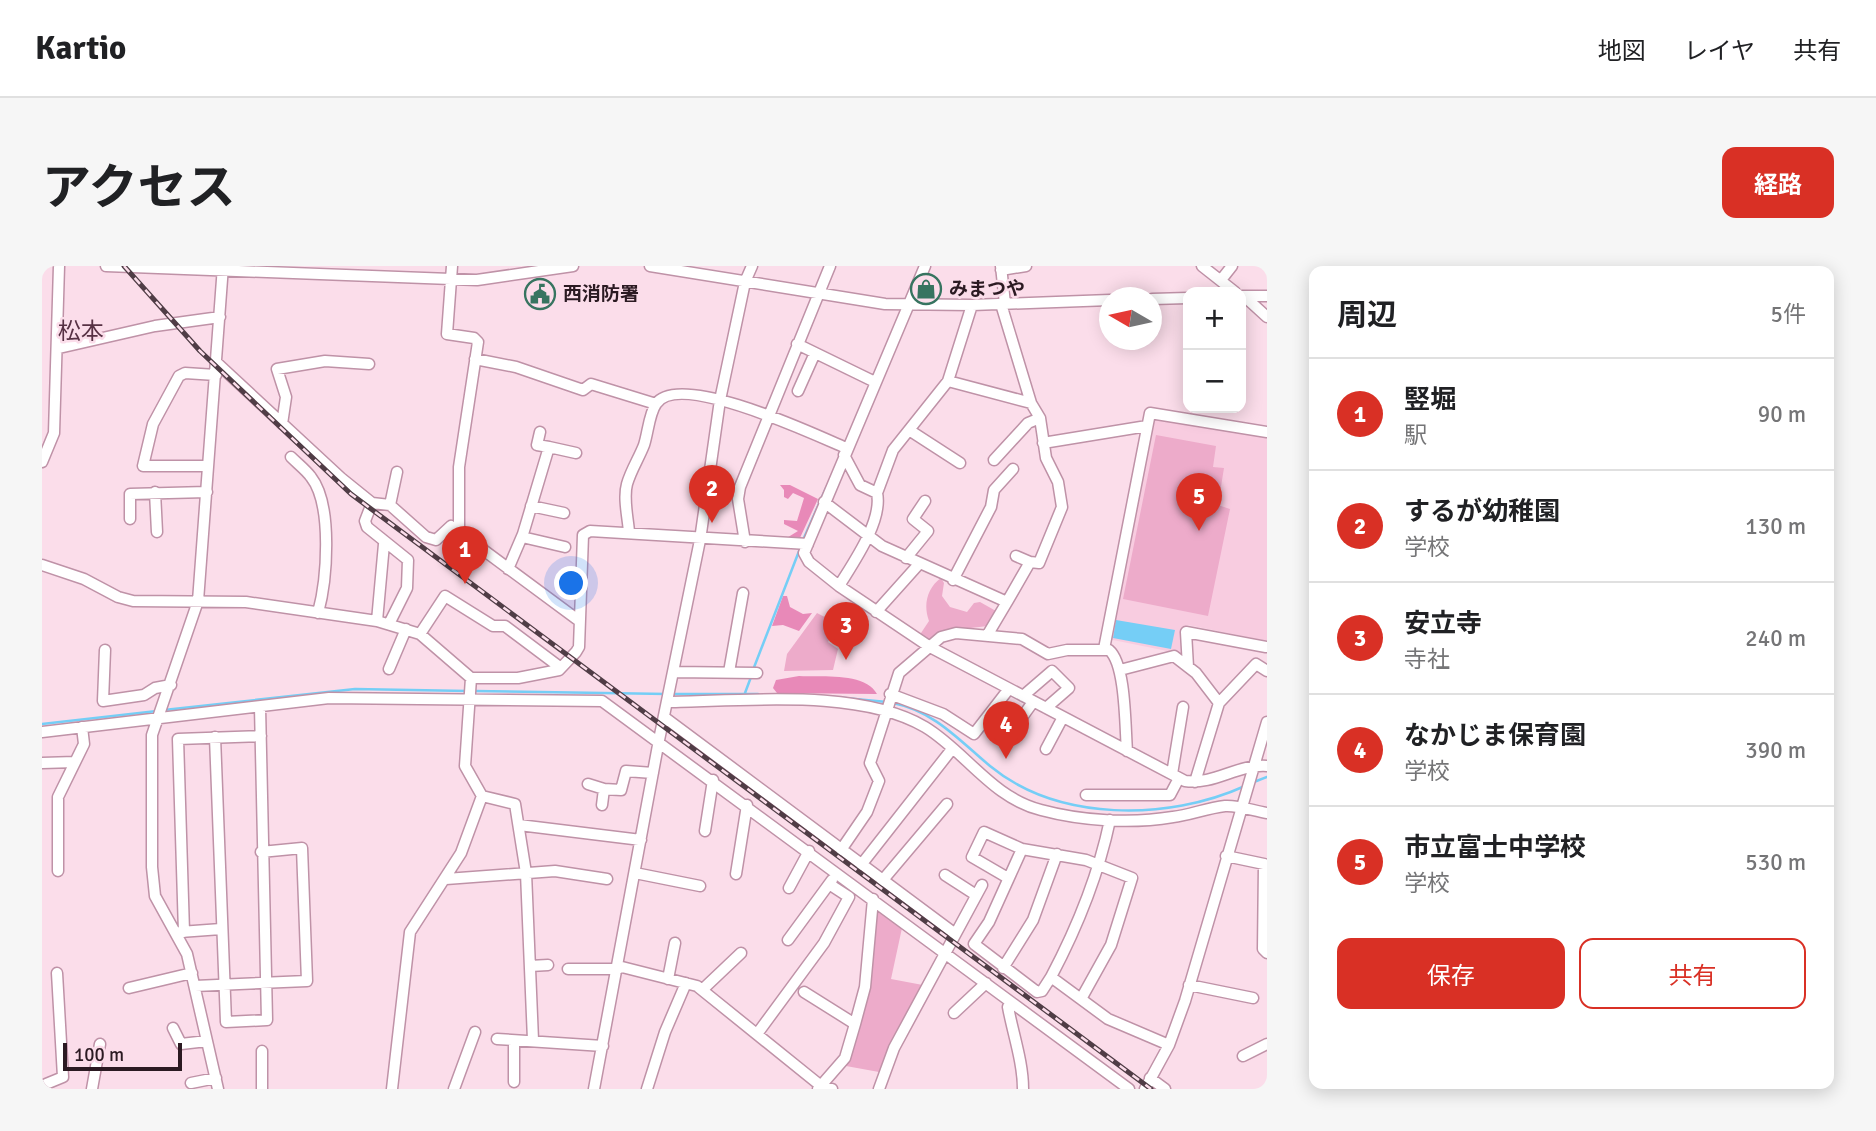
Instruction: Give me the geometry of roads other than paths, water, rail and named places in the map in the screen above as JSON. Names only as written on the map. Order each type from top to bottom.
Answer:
[{"type":"street","points":[[42,462],[54,433],[59,348],[59,266]]},
{"type":"street","points":[[106,266],[276,270],[452,280],[505,278],[573,266]]},
{"type":"street","points":[[452,266],[447,334],[474,338],[478,342],[459,467],[459,531]]},
{"type":"street","points":[[650,266],[908,305],[1099,300]]},
{"type":"street","points":[[594,1089],[659,740],[700,540],[720,400],[745,282],[752,266]]},
{"type":"street","points":[[745,542],[738,499],[740,487],[830,266]]},
{"type":"street","points":[[925,266],[872,380],[804,553],[809,562],[839,586],[930,647],[1175,776],[1195,782],[1261,765]]},
{"type":"street","points":[[1016,556],[1039,563],[1062,507],[1058,482],[1046,458],[1040,418],[1031,403],[1003,304],[1001,268],[1026,266]]},
{"type":"street","points":[[1202,266],[1230,287]]},
{"type":"street","points":[[1221,280],[1232,266]]},
{"type":"street","points":[[181,932],[155,896],[153,885],[152,735],[198,601],[223,269]]},
{"type":"street","points":[[1246,295],[1267,296]]},
{"type":"street","points":[[1162,299],[1183,298]]},
{"type":"street","points":[[1246,300],[1267,317]]},
{"type":"street","points":[[839,586],[869,536],[877,493],[893,450],[948,381],[972,305]]},
{"type":"street","points":[[59,348],[155,326],[220,317]]},
{"type":"street","points":[[797,344],[872,380]]},
{"type":"street","points":[[798,391],[815,353]]},
{"type":"street","points":[[475,359],[516,367],[583,390],[591,384],[656,404]]},
{"type":"street","points":[[282,424],[286,397],[277,369],[325,361],[369,363]]},
{"type":"street","points":[[208,466],[143,466],[153,424],[178,376],[216,369],[372,503],[390,505],[426,537],[436,540],[452,526],[578,620]]},
{"type":"street","points":[[948,381],[1031,403]]},
{"type":"street","points":[[629,532],[626,486],[643,446],[656,404],[674,393],[720,400],[769,416],[845,452],[860,485],[877,493]]},
{"type":"street","points":[[1104,649],[1150,413],[1267,432]]},
{"type":"street","points":[[994,460],[1028,423],[1040,418]]},
{"type":"street","points":[[1043,443],[1147,426]]},
{"type":"street","points":[[909,430],[960,463]]},
{"type":"street","points":[[540,432],[537,445],[576,453]]},
{"type":"street","points":[[508,569],[522,537],[549,447]]},
{"type":"street","points":[[291,457],[312,478],[322,511],[326,572],[318,613]]},
{"type":"street","points":[[953,580],[991,507],[994,491],[1013,470]]},
{"type":"street","points":[[390,505],[397,472]]},
{"type":"street","points":[[155,492],[157,532]]},
{"type":"street","points":[[130,519],[130,494],[207,492]]},
{"type":"street","points":[[906,558],[928,531],[913,519],[925,501]]},
{"type":"street","points":[[824,502],[869,536],[906,558],[1007,602]]},
{"type":"street","points":[[372,503],[365,521],[384,544],[408,560],[407,587],[389,624]]},
{"type":"street","points":[[531,506],[565,513]]},
{"type":"street","points":[[471,691],[561,668],[579,647],[583,535],[590,531],[629,532],[700,540],[808,544]]},
{"type":"street","points":[[522,537],[565,547]]},
{"type":"street","points":[[377,621],[384,544]]},
{"type":"street","points":[[988,634],[1030,562]]},
{"type":"street","points":[[876,611],[919,564]]},
{"type":"street","points":[[42,565],[84,579],[118,597],[133,601],[246,602],[377,621],[420,634],[471,691],[465,766],[482,796],[514,804],[526,873],[533,1040]]},
{"type":"street","points":[[729,672],[743,593]]},
{"type":"street","points":[[420,634],[445,596],[493,626],[505,626],[561,668]]},
{"type":"street","points":[[389,668],[406,629]]},
{"type":"street","points":[[1188,667],[1186,632],[1266,648]]},
{"type":"street","points":[[841,850],[867,812],[879,781],[870,763],[890,694],[899,673],[949,634],[988,634],[1021,639],[1048,654],[1104,649],[1115,654],[1120,670],[1126,751]]},
{"type":"street","points":[[105,650],[103,701],[144,695],[155,688],[171,685]]},
{"type":"street","points":[[1120,670],[1174,656],[1188,667],[1219,703]]},
{"type":"street","points":[[1195,782],[1219,703],[1256,664],[1267,671]]},
{"type":"street","points":[[1015,727],[1028,699],[1052,671],[1069,688],[1046,708]]},
{"type":"street","points":[[674,675],[757,673]]},
{"type":"street","points":[[890,694],[943,714],[974,734],[1008,690]]},
{"type":"street","points":[[42,732],[354,697],[471,691],[602,701],[659,740],[1129,1089]]},
{"type":"street","points":[[668,702],[804,701],[887,709],[927,728],[1017,800],[1038,810],[1110,820],[1172,818],[1228,806],[1267,813]]},
{"type":"street","points":[[215,737],[226,1022],[267,1020],[261,852],[260,706]]},
{"type":"street","points":[[1086,795],[1170,795],[1175,776],[1183,707]]},
{"type":"street","points":[[664,717],[954,933]]},
{"type":"street","points":[[1046,750],[1063,717]]},
{"type":"street","points":[[1165,1089],[1148,1084],[1169,1045],[1189,985],[1226,856],[1261,765],[1267,722]]},
{"type":"street","points":[[58,871],[58,797],[84,744],[82,727]]},
{"type":"street","points":[[191,1083],[217,1084],[181,932],[178,739],[261,736]]},
{"type":"street","points":[[861,865],[952,749]]},
{"type":"street","points":[[42,763],[75,762]]},
{"type":"street","points":[[588,784],[621,790],[626,771],[653,773]]},
{"type":"street","points":[[705,831],[713,780]]},
{"type":"street","points":[[602,805],[604,789]]},
{"type":"street","points":[[392,1089],[410,932],[461,853],[482,796]]},
{"type":"street","points":[[882,881],[947,804]]},
{"type":"street","points":[[736,874],[747,805]]},
{"type":"street","points":[[1022,849],[989,922],[974,944],[1037,992],[1042,991],[1051,977],[1078,926],[1101,866],[1110,820]]},
{"type":"street","points":[[519,825],[641,840]]},
{"type":"street","points":[[1007,878],[972,856],[984,832],[1022,849],[1057,854],[1132,878],[1111,945],[1081,999]]},
{"type":"street","points":[[195,985],[307,981],[302,848],[261,852]]},
{"type":"street","points":[[789,888],[809,851]]},
{"type":"street","points":[[1003,968],[1034,920],[1057,854]]},
{"type":"street","points":[[1226,856],[1264,864],[1263,949],[1267,953]]},
{"type":"street","points":[[446,879],[555,871],[607,879]]},
{"type":"street","points":[[788,940],[837,872]]},
{"type":"street","points":[[635,873],[700,886]]},
{"type":"street","points":[[879,1089],[894,1048],[933,981],[954,933],[979,890],[944,875]]},
{"type":"street","points":[[757,1034],[838,921],[849,897],[828,884]]},
{"type":"street","points":[[568,969],[618,968],[686,983],[702,990],[824,1088],[845,1058],[865,987],[873,899]]},
{"type":"street","points":[[181,932],[222,929]]},
{"type":"street","points":[[668,979],[675,943]]},
{"type":"street","points":[[702,990],[741,953]]},
{"type":"street","points":[[530,966],[548,965]]},
{"type":"street","points":[[46,1082],[63,1077],[57,973]]},
{"type":"street","points":[[130,988],[192,974]]},
{"type":"street","points":[[1051,977],[1108,1019],[1169,1045]]},
{"type":"street","points":[[648,1089],[665,1032],[686,983]]},
{"type":"street","points":[[954,1013],[986,983]]},
{"type":"street","points":[[1189,985],[1253,998]]},
{"type":"street","points":[[804,992],[855,1024]]},
{"type":"street","points":[[1010,1002],[1008,1007],[1017,1058],[1023,1068],[1023,1089]]},
{"type":"street","points":[[173,1028],[181,1044],[207,1041]]},
{"type":"street","points":[[454,1089],[475,1032]]},
{"type":"street","points":[[497,1039],[603,1046]]},
{"type":"street","points":[[514,1041],[514,1082]]},
{"type":"street","points":[[92,1089],[100,1044]]},
{"type":"street","points":[[1243,1056],[1267,1044]]},
{"type":"street","points":[[262,1051],[262,1089]]},
{"type":"water","points":[[1116,620],[1175,630],[1171,649],[1113,638]]},
{"type":"waterway","points":[[803,540],[826,488]]},
{"type":"waterway","points":[[753,670],[801,546]]},
{"type":"waterway","points":[[745,693],[751,677]]},
{"type":"waterway","points":[[164,710],[355,689],[467,691]]},
{"type":"waterway","points":[[474,691],[667,694]]},
{"type":"waterway","points":[[673,694],[758,694]]},
{"type":"waterway","points":[[834,697],[887,702]]},
{"type":"waterway","points":[[893,703],[934,720],[990,766],[1017,784],[1048,798],[1080,806],[1114,810],[1182,806],[1245,786]]},
{"type":"waterway","points":[[42,724],[157,711]]},
{"type":"waterway","points":[[1254,782],[1267,777]]},
{"type":"railway","points":[[124,266],[200,351],[351,494],[1151,1089]]},
{"type":"place","name":"みまつや","points":[[926,289]]},
{"type":"place","name":"西消防署","points":[[540,294]]},
{"type":"place","name":"するが幼稚園","points":[[712,523]]},
{"type":"place","name":"市立富士中学校","points":[[1199,531]]},
{"type":"place","name":"竪堀","points":[[465,584]]},
{"type":"place","name":"安立寺","points":[[846,660]]},
{"type":"place","name":"なかじま保育園","points":[[1006,759]]},
{"type":"district","name":"松本","points":[[81,331]]}]
